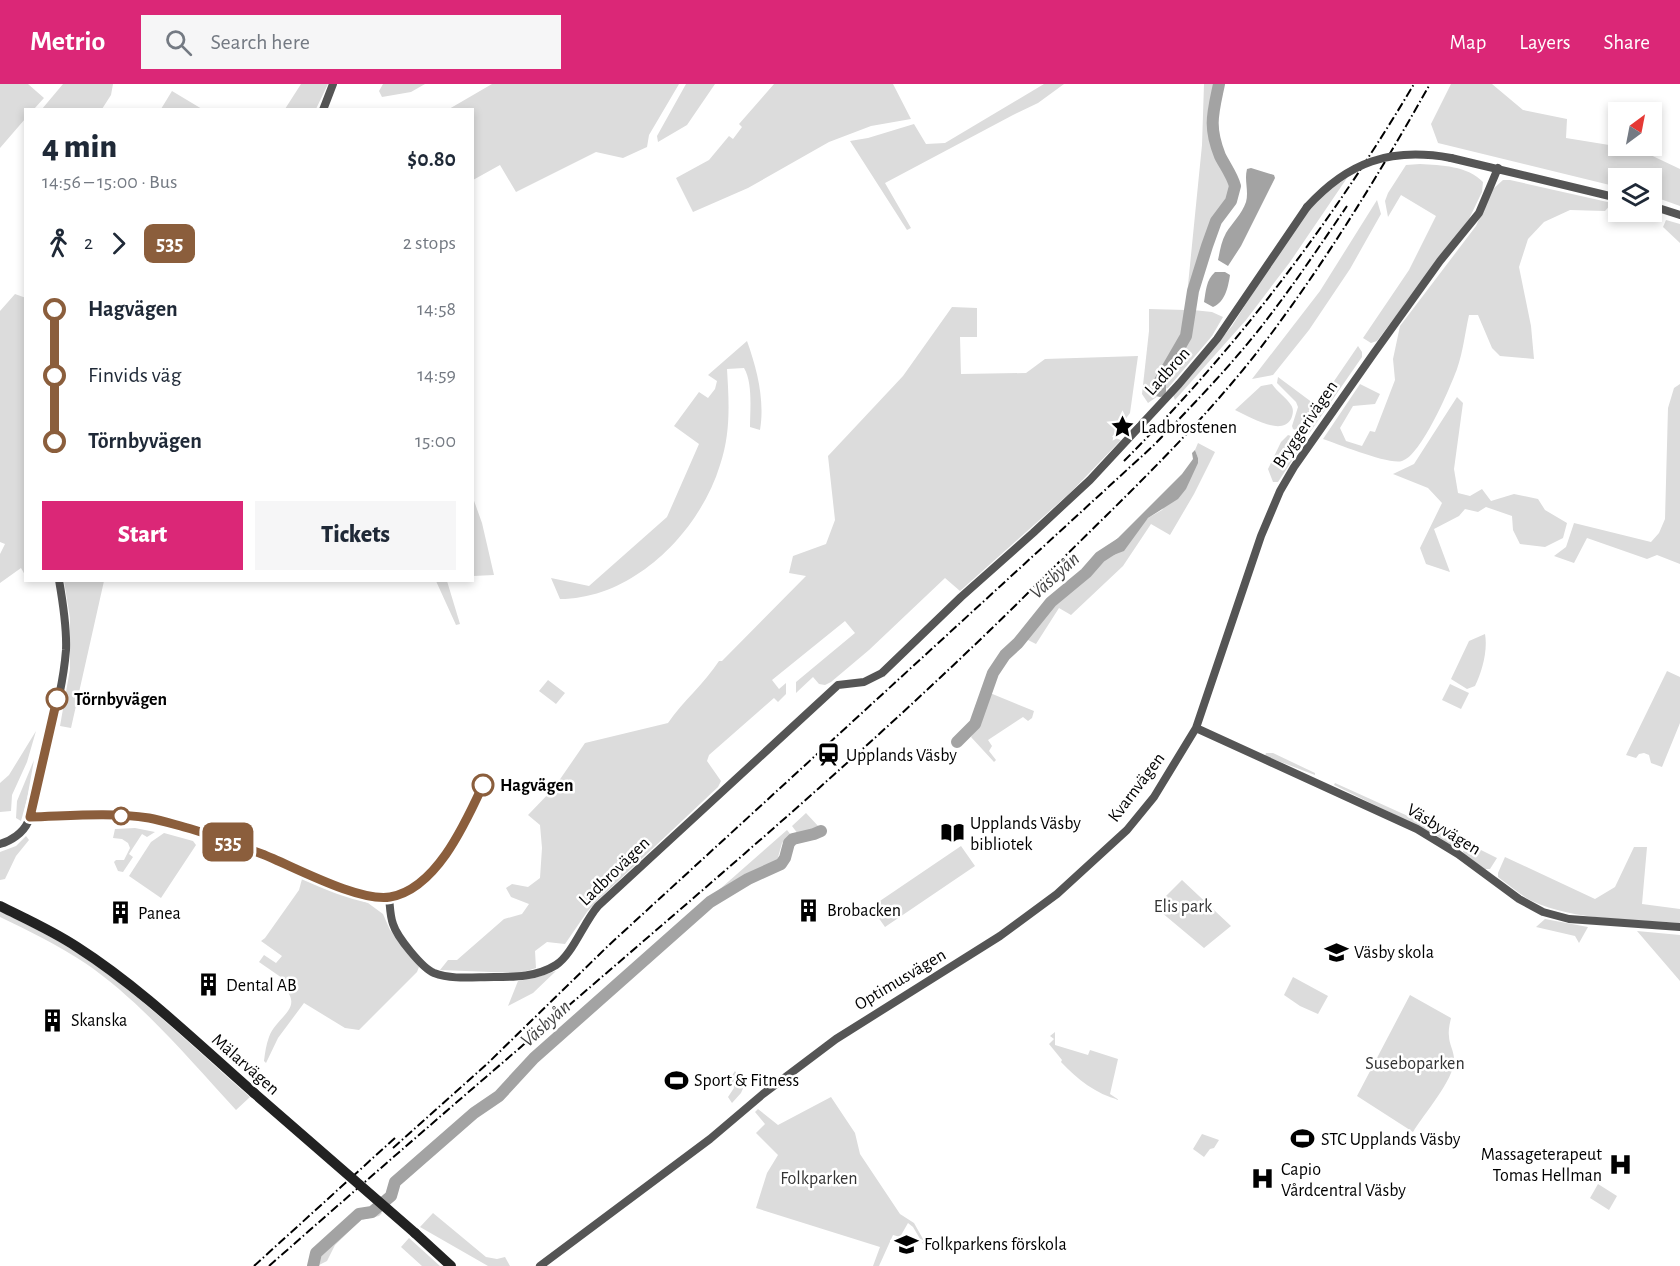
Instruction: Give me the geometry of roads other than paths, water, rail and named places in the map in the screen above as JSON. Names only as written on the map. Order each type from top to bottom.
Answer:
[{"type":"main road","name":"Mälarvägen","points":[[1,907],[59,936],[114,973],[452,1266]]},
{"type":"street","points":[[324,108],[333,84]]},
{"type":"street","name":"Ladbron","points":[[873,678],[882,673],[961,597],[1090,480],[1179,384],[1217,339],[1307,207],[1334,181],[1366,163],[1402,154],[1427,154],[1498,168],[1608,196]]},
{"type":"street","name":"Bryggerivägen","points":[[1196,728],[1280,490],[1440,261],[1479,213],[1498,168]]},
{"type":"street","points":[[1662,209],[1680,215]]},
{"type":"street","points":[[0,844],[16,837],[28,824],[35,803],[66,648],[59,582]]},
{"type":"street","name":"Ladbrovägen","points":[[389,897],[393,925],[404,943],[426,968],[434,973],[453,977],[503,977],[527,976],[544,971],[558,964],[570,952],[588,918],[598,906],[838,686],[864,682],[873,678]]},
{"type":"street","name":"Kvarnvägen","points":[[1068,884],[1124,833],[1146,808],[1196,728]]},
{"type":"street","name":"Väsbyvägen","points":[[1196,728],[1417,829],[1444,844],[1535,909],[1569,919],[1680,927]]},
{"type":"street","name":"Optimusvägen","points":[[540,1266],[734,1121],[751,1105],[845,1032],[926,984],[1000,936],[1068,884]]},
{"type":"waterway","name":"Väsbyån","points":[[1160,391],[1160,381],[1186,336],[1193,291],[1216,221],[1231,201],[1235,186],[1220,156],[1214,136],[1214,112],[1219,84]]},
{"type":"waterway","name":"Väsbyån","points":[[957,742],[975,724],[993,673],[1005,655],[1018,643],[1051,602],[1086,573],[1100,557],[1120,544]]},
{"type":"waterway","name":"Väsbyån","points":[[313,1266],[316,1253],[359,1214],[372,1212],[391,1196],[395,1182],[474,1113],[499,1096],[534,1058],[710,902],[748,879],[781,864],[789,843],[793,839],[821,831]]},
{"type":"railway","points":[[1124,461],[1205,374],[1281,282],[1350,185],[1414,84]]},
{"type":"railway","points":[[269,1266],[849,761],[977,643],[1158,464],[1215,403],[1290,308],[1353,214],[1430,84]]},
{"type":"railway","points":[[393,1148],[487,1064],[609,945],[1153,446],[1217,379],[1253,337],[1290,289],[1347,206]]},
{"type":"railway","points":[[254,1266],[396,1137]]},
{"type":"place","name":"Ladbrostenen","points":[[1123,427]]},
{"type":"place","name":"Törnbyvägen","points":[[57,699]]},
{"type":"place","name":"Upplands Väsby","points":[[828,755]]},
{"type":"place","name":"Hagvägen","points":[[483,785]]},
{"type":"place","name":"Upplands Väsby bibliotek","points":[[952,833]]},
{"type":"place","name":"Brobacken","points":[[809,910]]},
{"type":"place","name":"Panea","points":[[120,913]]},
{"type":"place","name":"Väsby skola","points":[[1336,952]]},
{"type":"place","name":"Dental AB","points":[[208,985]]},
{"type":"place","name":"Skanska","points":[[53,1020]]},
{"type":"place","name":"Sport & Fitness","points":[[676,1080]]},
{"type":"place","name":"STC Upplands Väsby","points":[[1303,1139]]},
{"type":"place","name":"Massageterapeut Tomas Hellman","points":[[1620,1164]]},
{"type":"place","name":"Capio Vårdcentral Väsby","points":[[1263,1179]]},
{"type":"place","name":"Folkparkens förskola","points":[[906,1244]]},
{"type":"park label","name":"Elis park","points":[[1183,906]]},
{"type":"park label","name":"Suseboparken","points":[[1415,1063]]},
{"type":"park label","name":"Folkparken","points":[[819,1178]]}]
